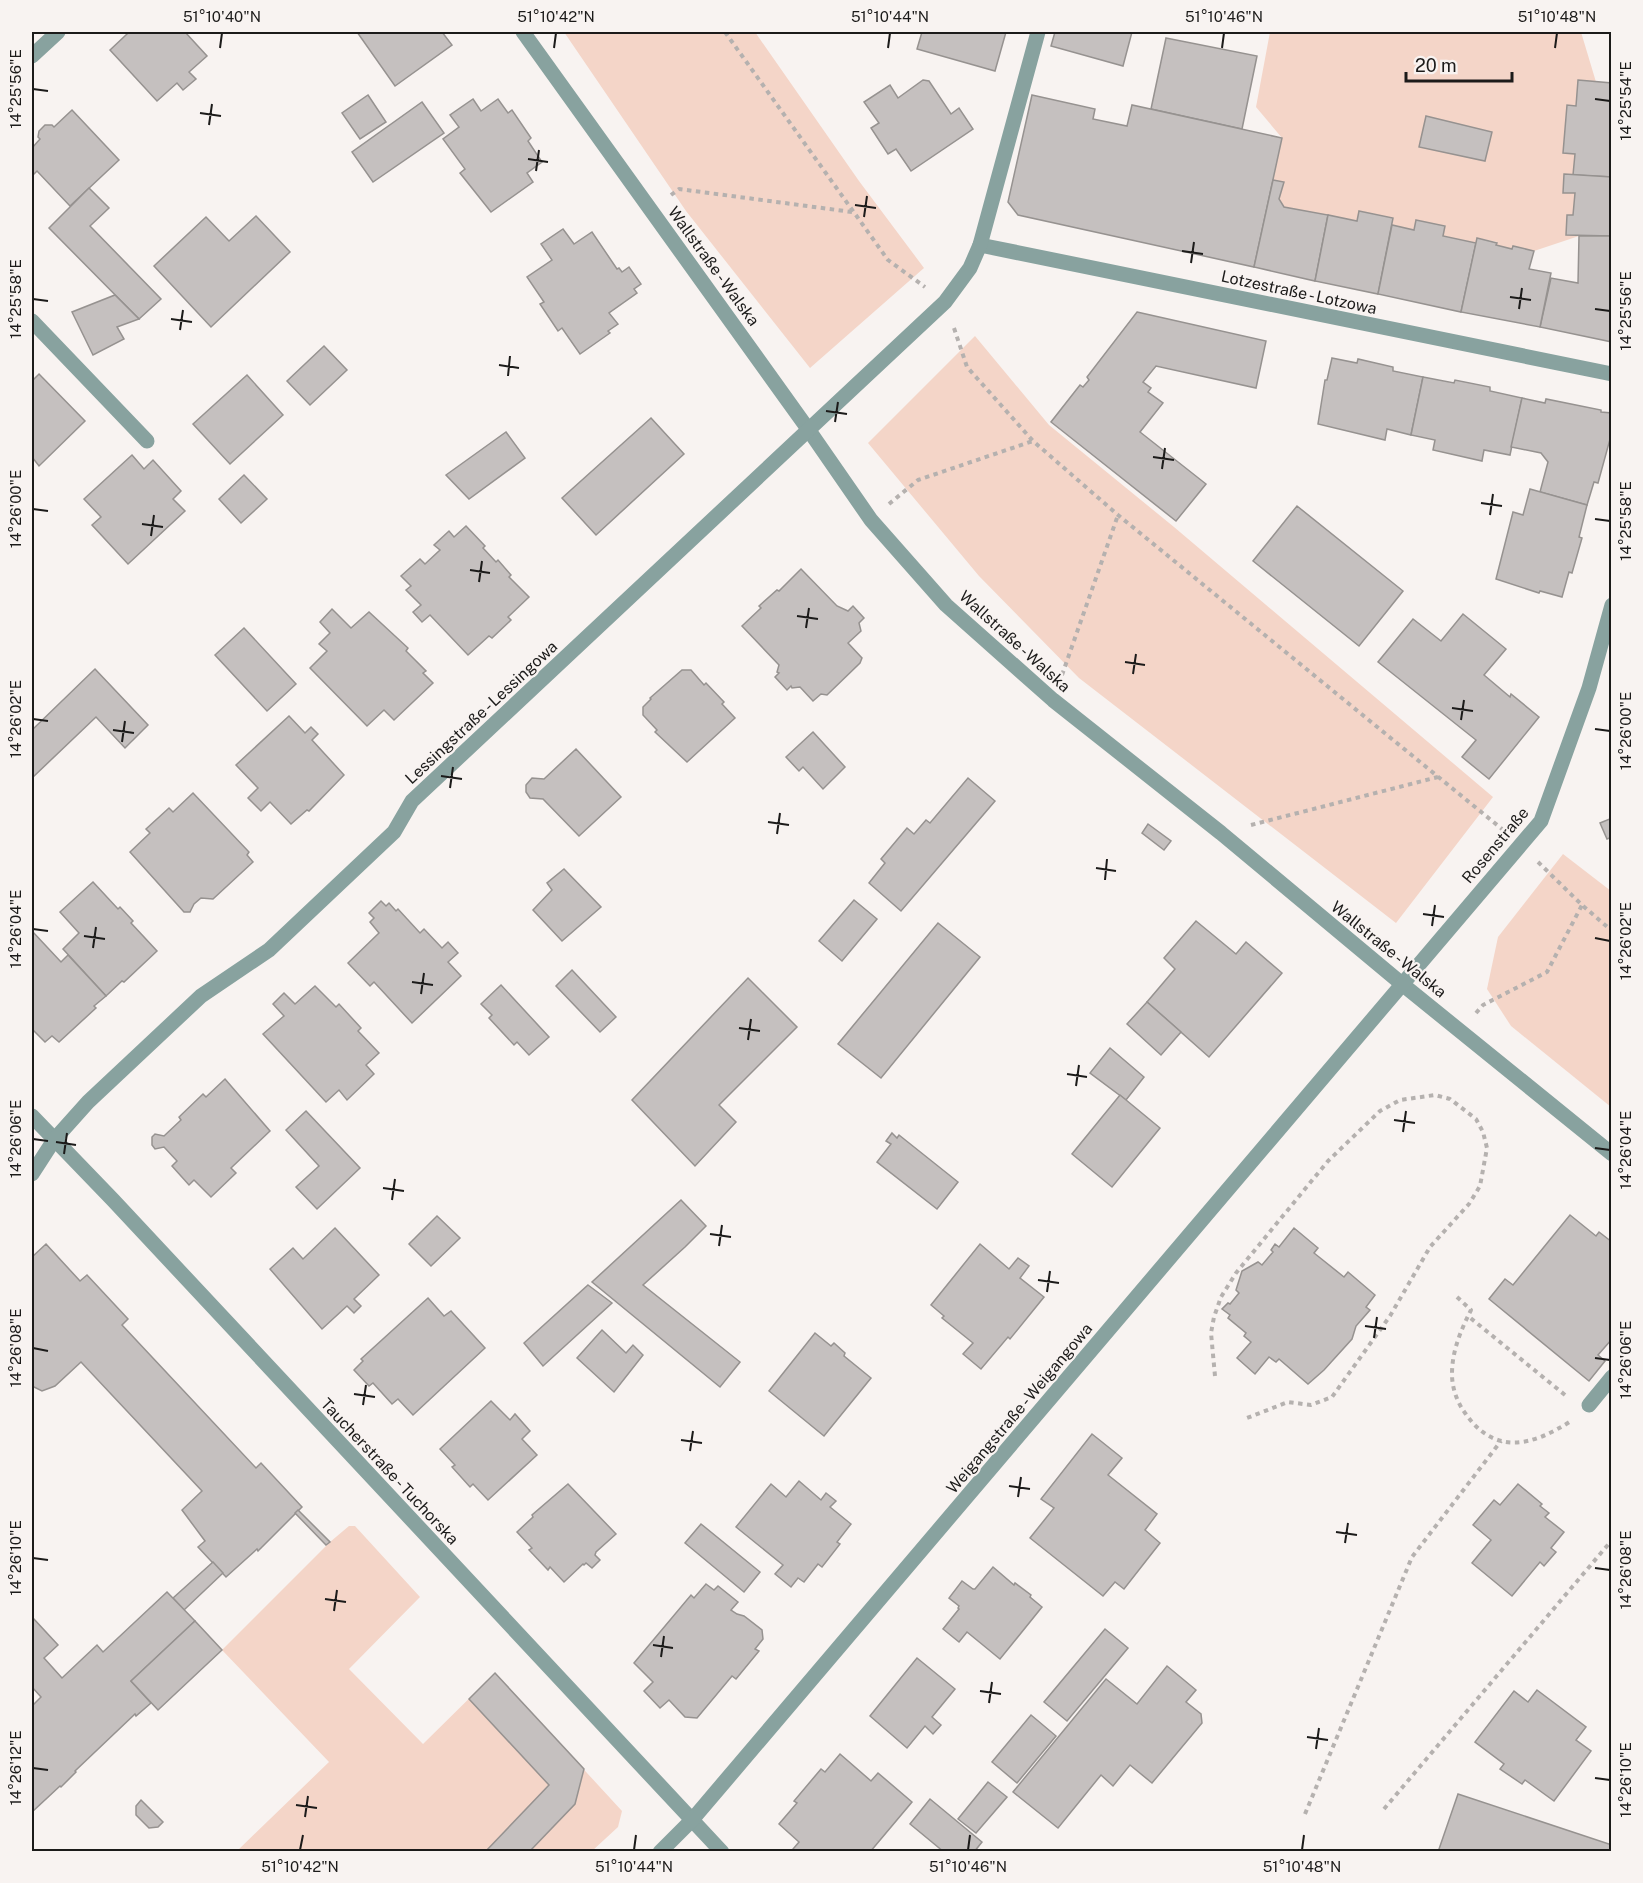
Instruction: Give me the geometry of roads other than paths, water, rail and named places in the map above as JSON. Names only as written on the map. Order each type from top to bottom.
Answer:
[{"type":"street","points":[[32,56],[58,32]]},
{"type":"street","name":"Wallstraße - Walska","points":[[523,32],[871,520],[946,605],[1053,700],[1221,833],[1611,1154]]},
{"type":"street","name":"Lessingstraße - Lessingowa","points":[[32,1174],[54,1140],[88,1102],[201,996],[269,950],[394,832],[412,801],[945,302],[970,268],[980,245],[1038,32]]},
{"type":"street","name":"Lotzestraße - Lotzowa","points":[[980,245],[1611,374]]},
{"type":"street","points":[[32,321],[147,441]]},
{"type":"street","name":"Rosenstraße","points":[[1402,984],[1541,821],[1607,644],[1611,605]]},
{"type":"street","name":"Weigangstraße - Weigangowa","points":[[660,1851],[692,1820],[1402,984]]},
{"type":"street","name":"Taucherstraße - Tuchorska","points":[[32,1116],[722,1851]]},
{"type":"street","points":[[1586,1408],[1611,1377]]}]
